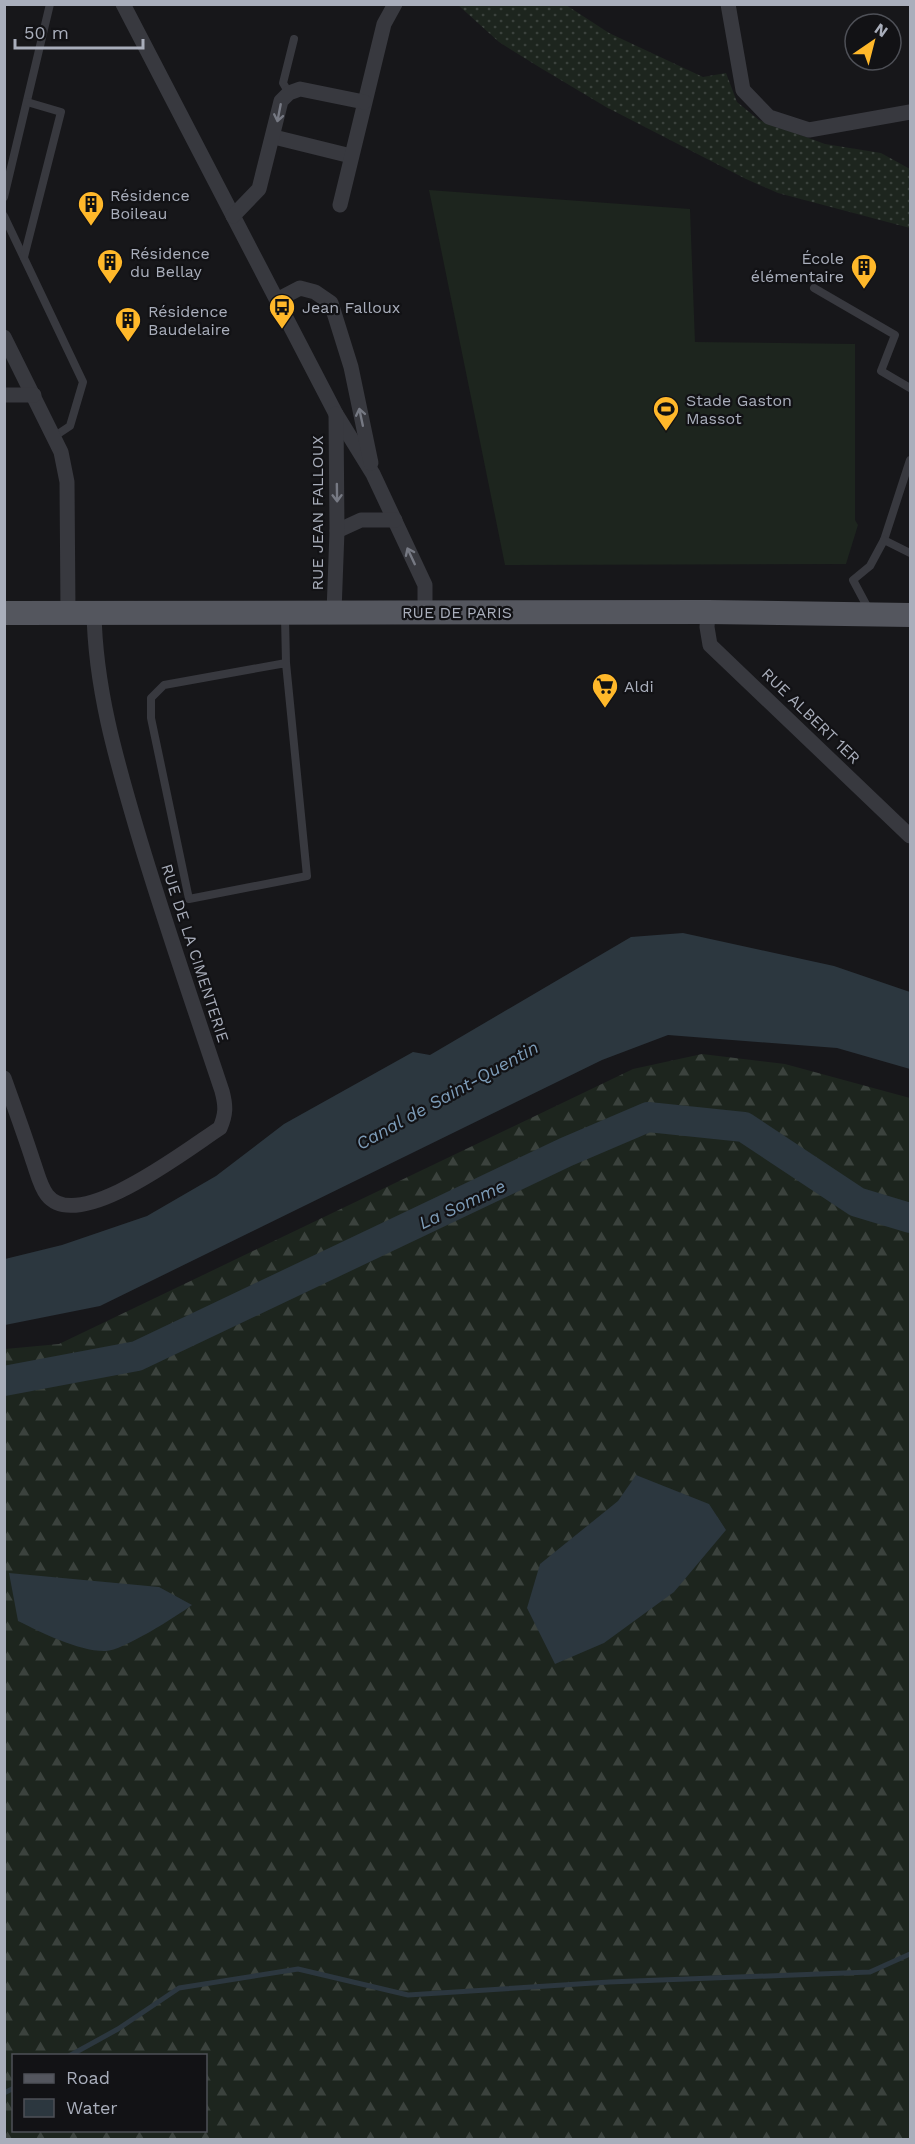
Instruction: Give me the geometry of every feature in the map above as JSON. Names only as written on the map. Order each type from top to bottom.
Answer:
[{"type":"main road","name":"RUE DE PARIS","points":[[4,613],[425,611],[910,615]]},
{"type":"street","name":"RUE JEAN FALLOUX","points":[[123,4],[336,414],[373,474],[425,585],[425,611]]},
{"type":"street","points":[[340,205],[384,24],[395,4]]},
{"type":"street","points":[[728,4],[743,90],[769,117],[809,130],[910,112]]},
{"type":"street","points":[[233,216],[259,189],[274,137],[281,101],[289,93],[300,89],[364,102]]},
{"type":"street","points":[[274,137],[351,156]]},
{"type":"street","name":"RUE JEAN FALLOUX","points":[[277,300],[300,288],[315,292],[331,303],[351,367],[373,474]]},
{"type":"street","points":[[4,337],[62,452],[67,482],[68,612]]},
{"type":"street","points":[[4,394],[34,395]]},
{"type":"street","name":"RUE JEAN FALLOUX","points":[[334,612],[337,531],[336,414]]},
{"type":"street","points":[[337,531],[361,520],[394,520]]},
{"type":"street","name":"RUE DE LA CIMENTERIE","points":[[4,1078],[45,1192],[61,1206],[77,1207],[98,1201],[138,1181],[220,1128],[226,1107],[158,903],[111,742],[98,659],[94,611]]},
{"type":"street","name":"RUE ALBERT 1ER","points":[[708,612],[707,627],[710,645],[910,836]]},
{"type":"lane","points":[[4,197],[50,4]]},
{"type":"lane","points":[[289,93],[283,82],[294,39]]},
{"type":"lane","points":[[24,257],[61,112],[27,102]]},
{"type":"lane","points":[[4,216],[83,382],[70,426],[55,436]]},
{"type":"lane","points":[[814,288],[895,335],[881,371],[910,388]]},
{"type":"lane","points":[[870,615],[853,580],[870,566],[884,540],[910,460]]},
{"type":"lane","points":[[884,540],[910,553]]},
{"type":"lane","points":[[285,612],[286,663],[307,876],[189,899],[151,718],[152,698],[164,685],[286,663]]},
{"type":"green space","points":[[458,5],[566,5],[609,33],[703,77],[726,73],[737,102],[759,120],[825,144],[881,153],[910,169],[910,228],[778,193],[746,179],[606,107],[539,67],[499,42]]},
{"type":"green space","name":"Stade Gaston Massot","points":[[429,190],[690,209],[695,342],[855,344],[855,520],[858,525],[846,564],[505,565]]},
{"type":"green space","points":[[702,1054],[785,1064],[910,1098],[910,2139],[5,2140],[5,1349],[59,1344],[633,1069]]},
{"type":"water","name":"Canal de Saint-Quentin","points":[[683,933],[834,966],[910,992],[910,1069],[837,1048],[668,1035],[602,1060],[100,1306],[5,1325],[5,1259],[62,1245],[147,1216],[216,1176],[284,1124],[413,1052],[430,1055],[631,937]]},
{"type":"water","points":[[636,1475],[709,1504],[726,1530],[674,1592],[604,1643],[555,1664],[527,1608],[540,1564],[618,1501]]},
{"type":"water","points":[[9,1573],[159,1587],[192,1605],[136,1639],[114,1649],[106,1651],[84,1648],[18,1621]]},
{"type":"waterway","name":"La Somme","points":[[4,1381],[137,1356],[566,1152],[648,1117],[744,1127],[857,1202],[910,1218]]},
{"type":"waterway","points":[[73,2054],[118,2029],[179,1988],[298,1969],[408,1995],[609,1982],[870,1972],[910,1954]]},
{"type":"waterway","points":[[4,2093],[12,2089]]},
{"type":"place","name":"Résidence Boileau","points":[[91,227]]},
{"type":"place","name":"Résidence du Bellay","points":[[110,285]]},
{"type":"place","name":"École élémentaire","points":[[864,290]]},
{"type":"place","name":"Jean Falloux","points":[[282,330]]},
{"type":"place","name":"Résidence Baudelaire","points":[[128,343]]},
{"type":"place","name":"Stade Gaston Massot","points":[[666,432]]},
{"type":"place","name":"Aldi","points":[[605,709]]}]
